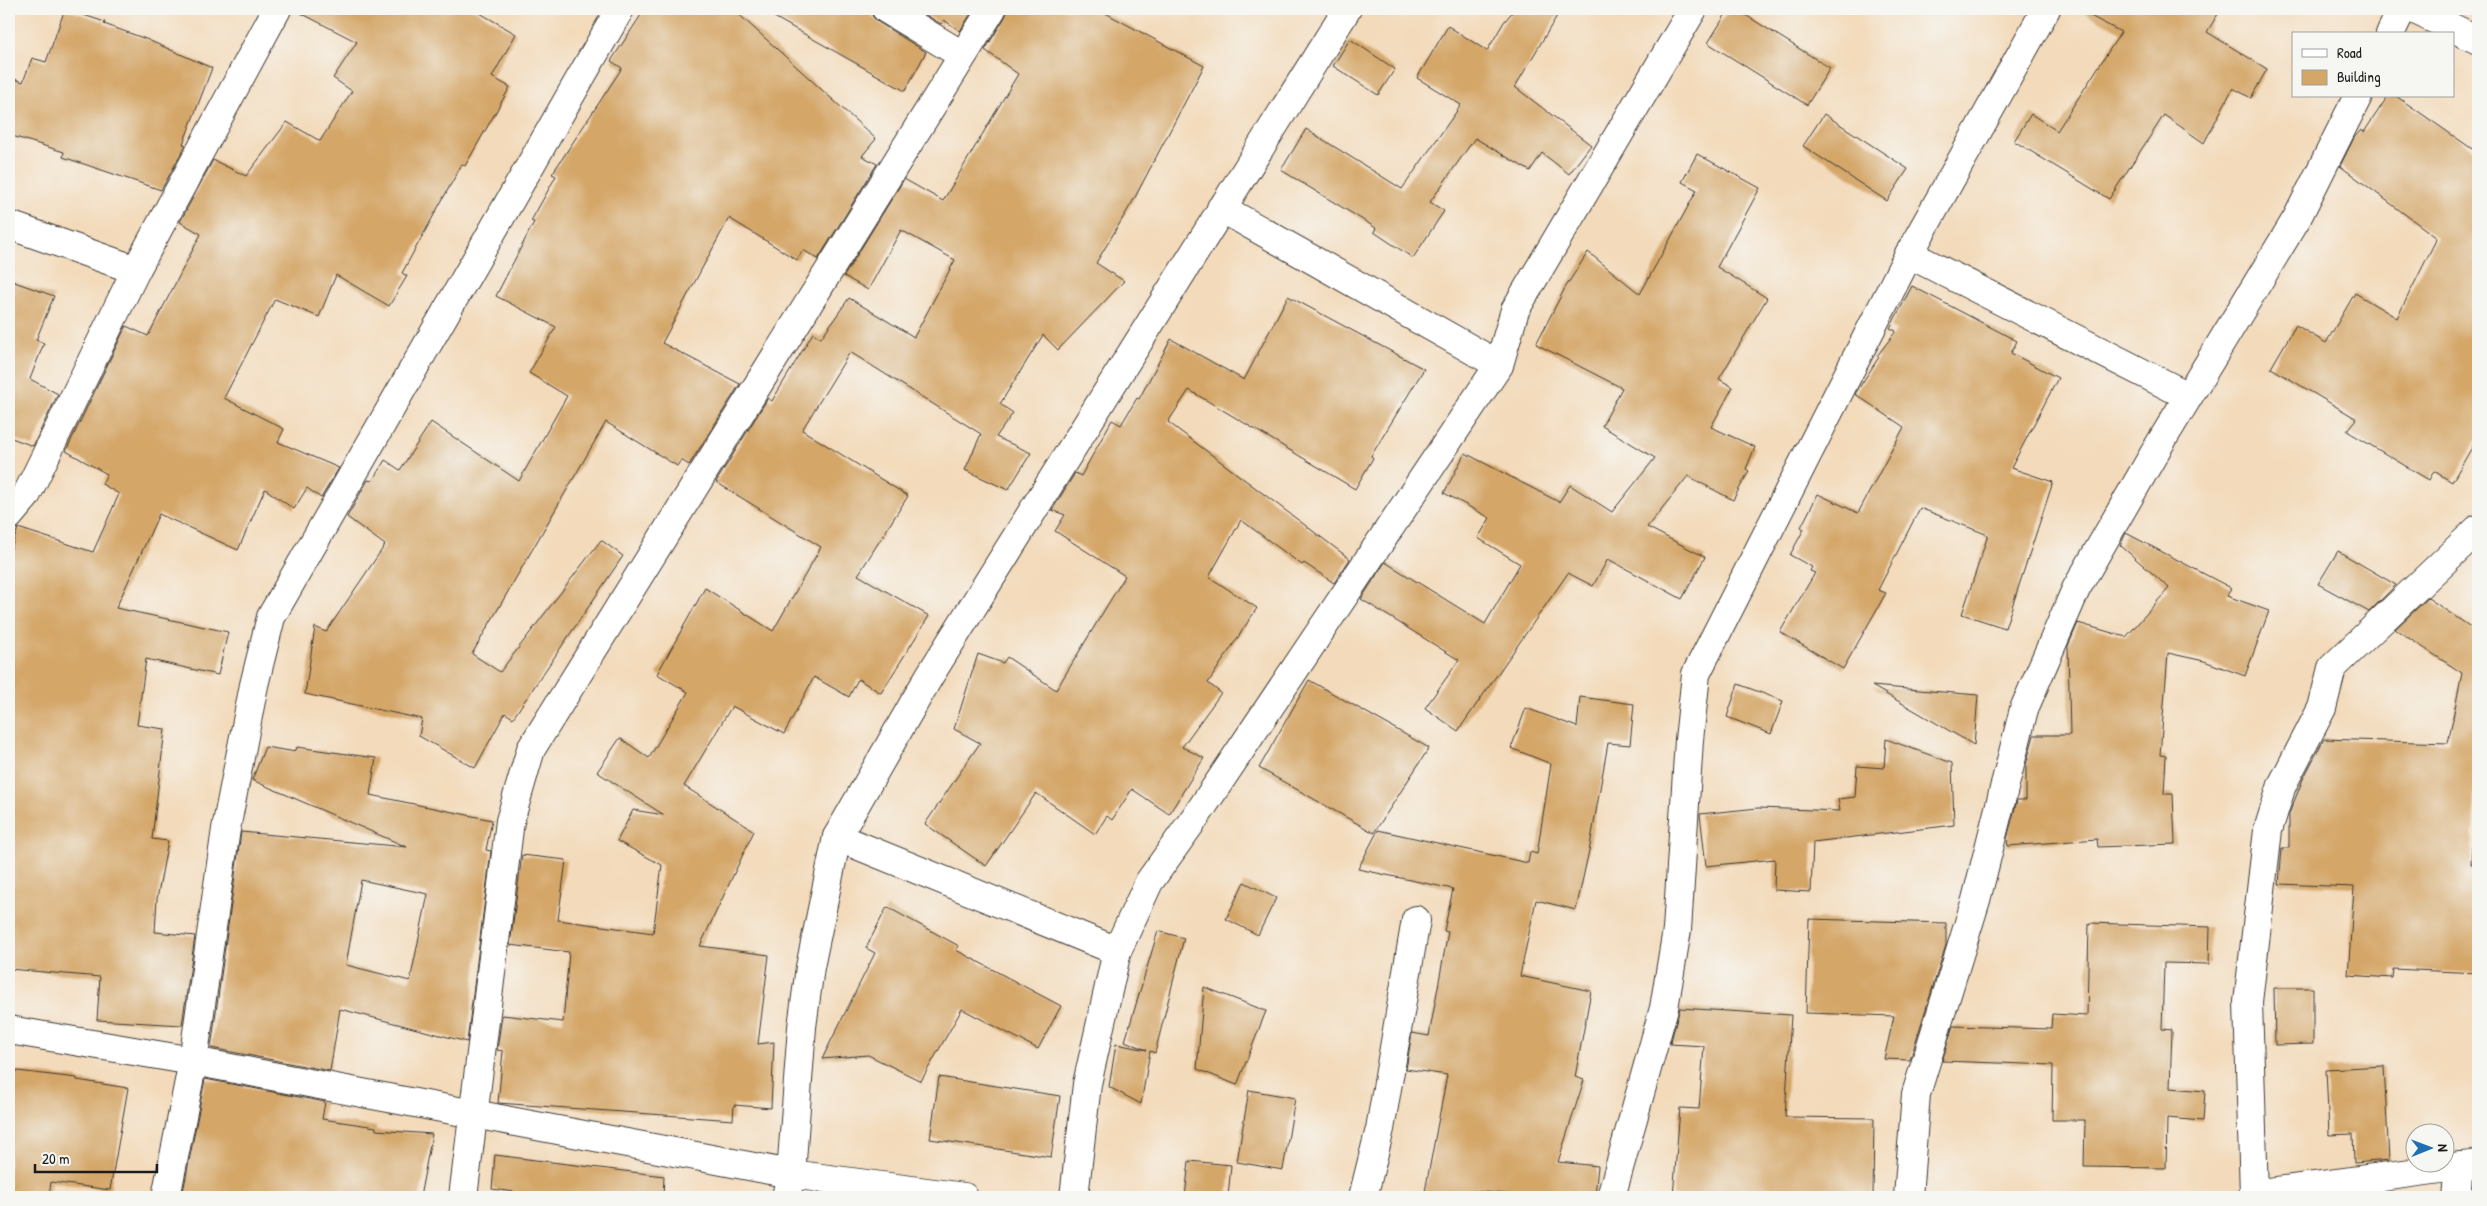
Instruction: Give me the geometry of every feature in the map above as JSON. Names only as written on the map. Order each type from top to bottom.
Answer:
[{"type":"street","points":[[9,516],[26,496],[136,270],[277,9]]},
{"type":"street","points":[[166,1197],[193,1061],[226,829],[254,685],[271,617],[620,9]]},
{"type":"street","points":[[886,9],[962,55]]},
{"type":"street","points":[[462,1197],[474,1116],[510,821],[531,749],[992,9]]},
{"type":"street","points":[[788,1186],[802,1027],[810,967],[837,837],[930,675],[1347,9]]},
{"type":"street","points":[[1074,1197],[1087,1084],[1117,951],[1149,882],[1199,812],[1499,366],[1515,310],[1693,9]]},
{"type":"street","points":[[1611,1197],[1664,1008],[1677,930],[1689,740],[1696,674],[1909,254],[2046,9]]},
{"type":"street","points":[[2391,32],[2402,9]]},
{"type":"street","points":[[2413,9],[2478,40]]},
{"type":"street","points":[[1908,1197],[1916,1094],[1976,900],[2024,709],[2076,589],[2188,396],[2297,218],[2357,98]]},
{"type":"street","points":[[1221,208],[1499,366]]},
{"type":"street","points":[[9,225],[136,270]]},
{"type":"street","points":[[1909,254],[2188,396]]},
{"type":"street","points":[[2469,1165],[2252,1196],[2248,1002],[2268,830],[2282,785],[2322,708],[2332,668],[2478,529]]},
{"type":"street","points":[[837,837],[1117,951]]},
{"type":"street","points":[[1363,1197],[1380,1129],[1416,920]]},
{"type":"street","points":[[9,1030],[193,1061],[474,1116],[788,1186],[964,1197]]},
{"type":"street","points":[[2456,1197],[2469,1165]]},
{"type":"building","points":[[65,9],[105,22],[104,24],[146,39],[212,68],[183,144],[186,145],[161,190],[63,157],[64,152],[9,135],[9,77],[23,82],[32,58],[46,62]]},
{"type":"building","points":[[293,9],[473,9],[516,34],[492,77],[510,87],[465,166],[462,164],[402,273],[407,276],[389,306],[336,275],[319,317],[275,299],[224,398],[284,429],[278,442],[339,468],[321,498],[307,488],[294,509],[265,489],[238,550],[159,514],[116,608],[228,632],[218,675],[146,659],[137,725],[165,729],[152,839],[168,841],[157,899],[155,932],[195,936],[182,1025],[97,1020],[100,977],[9,969],[9,554],[18,528],[93,552],[119,494],[102,484],[107,474],[66,451],[126,326],[148,336],[201,234],[180,222],[213,160],[246,176],[287,122],[320,141],[352,91],[333,78],[357,42]]},
{"type":"building","points":[[645,9],[733,9],[876,139],[862,156],[877,164],[818,259],[803,250],[797,260],[729,218],[662,343],[740,384],[689,465],[681,460],[677,466],[606,422],[472,654],[500,672],[601,540],[623,556],[513,718],[505,713],[475,768],[419,736],[422,719],[305,694],[315,627],[326,632],[385,545],[347,517],[368,480],[372,481],[385,460],[400,470],[431,422],[519,481],[567,396],[529,373],[556,327],[496,296],[534,222],[531,221],[556,176],[552,174],[622,68],[611,61]]},
{"type":"building","points":[[760,9],[870,9],[873,17],[878,22],[926,52],[905,91]]},
{"type":"building","points":[[916,9],[974,9],[960,31],[944,20],[941,24]]},
{"type":"building","points":[[1008,9],[1098,9],[1204,66],[1133,201],[1096,263],[1124,281],[1058,350],[1043,335],[1000,404],[1013,413],[996,437],[1031,453],[1008,490],[965,470],[981,434],[850,352],[802,430],[908,496],[858,575],[929,616],[881,693],[858,679],[849,697],[814,677],[784,734],[732,706],[684,786],[754,831],[700,946],[769,955],[758,1044],[774,1042],[771,1108],[734,1105],[733,1120],[498,1103],[503,1051],[497,1050],[502,1015],[563,1022],[569,952],[510,945],[522,855],[566,860],[558,920],[653,933],[662,865],[617,841],[633,810],[664,815],[597,772],[620,738],[649,758],[688,692],[657,674],[705,588],[773,631],[821,547],[716,482],[768,398],[772,401],[813,333],[821,338],[849,298],[914,337],[955,260],[901,230],[868,290],[844,276],[904,179],[943,201],[1018,74],[985,50]]},
{"type":"building","points":[[1515,9],[1561,9],[1515,87],[1591,145],[1569,174],[1542,153],[1530,171],[1475,138],[1430,202],[1444,211],[1413,258],[1374,232],[1376,228],[1281,170],[1306,129],[1402,189],[1461,105],[1417,78],[1448,26],[1487,51],[1504,22]]},
{"type":"building","points":[[1729,9],[1736,9],[1830,68],[1807,105],[1708,43]]},
{"type":"building","points":[[2077,9],[2221,9],[2207,32],[2267,69],[2251,98],[2233,88],[2204,143],[2164,115],[2109,199],[2014,141],[2031,114],[2057,131],[2121,32]]},
{"type":"building","points":[[1350,39],[1395,69],[1378,95],[1333,66]]},
{"type":"building","points":[[2387,98],[2399,98],[2478,153],[2478,437],[2452,482],[2434,471],[2429,480],[2347,431],[2357,419],[2271,368],[2296,325],[2326,343],[2355,293],[2397,318],[2437,238],[2340,166],[2354,138],[2361,130],[2364,132]]},
{"type":"building","points":[[1824,114],[1908,169],[1887,201],[1803,146]]},
{"type":"building","points":[[1697,154],[1760,188],[1717,267],[1767,298],[1719,379],[1733,387],[1711,427],[1755,447],[1746,469],[1749,471],[1733,500],[1688,476],[1647,527],[1705,557],[1682,599],[1608,559],[1593,586],[1568,573],[1458,731],[1425,708],[1459,660],[1361,599],[1385,562],[1485,624],[1520,564],[1478,538],[1490,518],[1444,493],[1465,453],[1559,502],[1570,485],[1612,512],[1655,458],[1602,426],[1622,388],[1536,344],[1565,288],[1588,252],[1640,294],[1697,190],[1682,182]]},
{"type":"building","points":[[9,280],[54,296],[36,340],[44,343],[30,379],[58,394],[33,446],[9,437]]},
{"type":"building","points":[[1912,286],[2017,341],[2011,353],[2058,378],[2011,468],[2053,482],[2005,628],[1962,614],[1988,535],[1920,508],[1878,590],[1886,593],[1843,669],[1780,632],[1815,573],[1810,571],[1812,567],[1790,555],[1804,529],[1801,527],[1818,494],[1858,513],[1904,427],[1855,394],[1879,357],[1877,356],[1896,331],[1890,328]]},
{"type":"building","points":[[1288,296],[1424,369],[1371,456],[1373,458],[1355,489],[1189,390],[1168,422],[1350,559],[1334,583],[1304,563],[1302,565],[1241,520],[1209,577],[1257,608],[1208,683],[1221,693],[1182,747],[1204,758],[1169,814],[1132,789],[1112,820],[1107,816],[1095,834],[1036,793],[986,866],[925,824],[980,743],[954,729],[978,654],[1003,663],[1007,657],[1056,690],[1125,576],[1055,531],[1065,515],[1052,510],[1075,473],[1081,476],[1112,420],[1121,425],[1137,398],[1139,399],[1171,339],[1244,380]]},
{"type":"building","points":[[2126,533],[2231,588],[2227,596],[2269,611],[2245,676],[2204,661],[2168,653],[2160,755],[2166,756],[2164,794],[2173,794],[2175,844],[2098,847],[2097,839],[2008,846],[2007,839],[2017,800],[2026,800],[2026,765],[2034,735],[2070,735],[2068,646],[2078,623],[2126,637],[2169,588],[2120,545]]},
{"type":"building","points":[[2338,551],[2396,585],[2369,612],[2318,584]]},
{"type":"building","points":[[2428,598],[2478,632],[2478,749],[2471,864],[2478,864],[2478,973],[2393,969],[2392,978],[2348,975],[2354,887],[2279,884],[2282,848],[2289,848],[2289,814],[2303,779],[2324,739],[2448,743],[2462,673],[2395,629]]},
{"type":"building","points":[[1309,680],[1429,748],[1374,833],[1259,768]]},
{"type":"building","points":[[1738,684],[1783,701],[1771,734],[1727,717]]},
{"type":"building","points":[[1872,686],[1978,695],[1974,745]]},
{"type":"building","points":[[1580,697],[1634,704],[1630,745],[1608,743],[1590,846],[1576,910],[1536,900],[1520,976],[1591,991],[1575,1077],[1584,1080],[1558,1162],[1598,1166],[1595,1197],[1542,1197],[1472,1191],[1471,1197],[1424,1197],[1447,1075],[1406,1069],[1412,1033],[1429,1036],[1448,932],[1444,931],[1453,889],[1358,869],[1378,830],[1528,863],[1530,852],[1537,854],[1551,764],[1511,748],[1526,708],[1577,727]]},
{"type":"building","points":[[1886,739],[1952,763],[1954,825],[1813,842],[1811,892],[1774,890],[1775,859],[1706,866],[1700,814],[1758,808],[1840,811],[1838,799],[1855,797],[1857,766],[1884,768]]},
{"type":"building","points":[[265,747],[290,751],[296,750],[297,747],[376,758],[370,795],[492,820],[486,850],[491,851],[467,1042],[340,1009],[330,1071],[211,1048],[241,832],[407,847],[252,780]],"holes":[[[361,880],[428,894],[410,981],[346,965]]]},
{"type":"building","points":[[1244,882],[1276,898],[1258,935],[1226,919]]},
{"type":"building","points":[[887,907],[959,946],[956,950],[1061,1006],[1038,1049],[962,1009],[921,1081],[868,1055],[822,1059],[875,953],[866,948]]},
{"type":"building","points":[[1809,919],[1946,923],[1946,945],[1910,1060],[1884,1059],[1894,1016],[1806,1013]]},
{"type":"building","points":[[2089,923],[2210,927],[2209,964],[2164,963],[2162,1029],[2172,1030],[2170,1088],[2205,1091],[2203,1121],[2167,1118],[2166,1168],[2084,1167],[2085,1120],[2052,1120],[2053,1065],[1942,1061],[1953,1026],[2051,1029],[2052,1014],[2087,1016]]},
{"type":"building","points":[[1158,931],[1184,938],[1155,1053],[1150,1051],[1141,1104],[1109,1087],[1116,1044],[1147,1050],[1125,1041]]},
{"type":"building","points":[[1204,987],[1266,1011],[1237,1085],[1197,1069]]},
{"type":"building","points":[[2274,988],[2313,988],[2313,1044],[2275,1045]]},
{"type":"building","points":[[1680,1008],[1791,1015],[1785,1117],[1874,1118],[1873,1196],[1673,1197],[1680,1108],[1699,1109],[1704,1046],[1670,1044]]},
{"type":"building","points":[[2384,1066],[2389,1160],[2354,1163],[2353,1134],[2329,1135],[2326,1069]]},
{"type":"building","points":[[9,1070],[77,1078],[77,1080],[128,1088],[110,1190],[51,1182],[49,1197],[9,1197]]},
{"type":"building","points":[[939,1077],[1060,1096],[1051,1157],[930,1139]]},
{"type":"building","points":[[205,1079],[325,1102],[322,1119],[376,1127],[376,1130],[432,1134],[420,1197],[182,1197]]},
{"type":"building","points":[[1249,1090],[1295,1098],[1283,1170],[1237,1162]]},
{"type":"building","points":[[495,1155],[664,1176],[663,1197],[552,1197],[492,1189]]},
{"type":"building","points":[[1189,1161],[1231,1165],[1228,1197],[1185,1197]]}]
